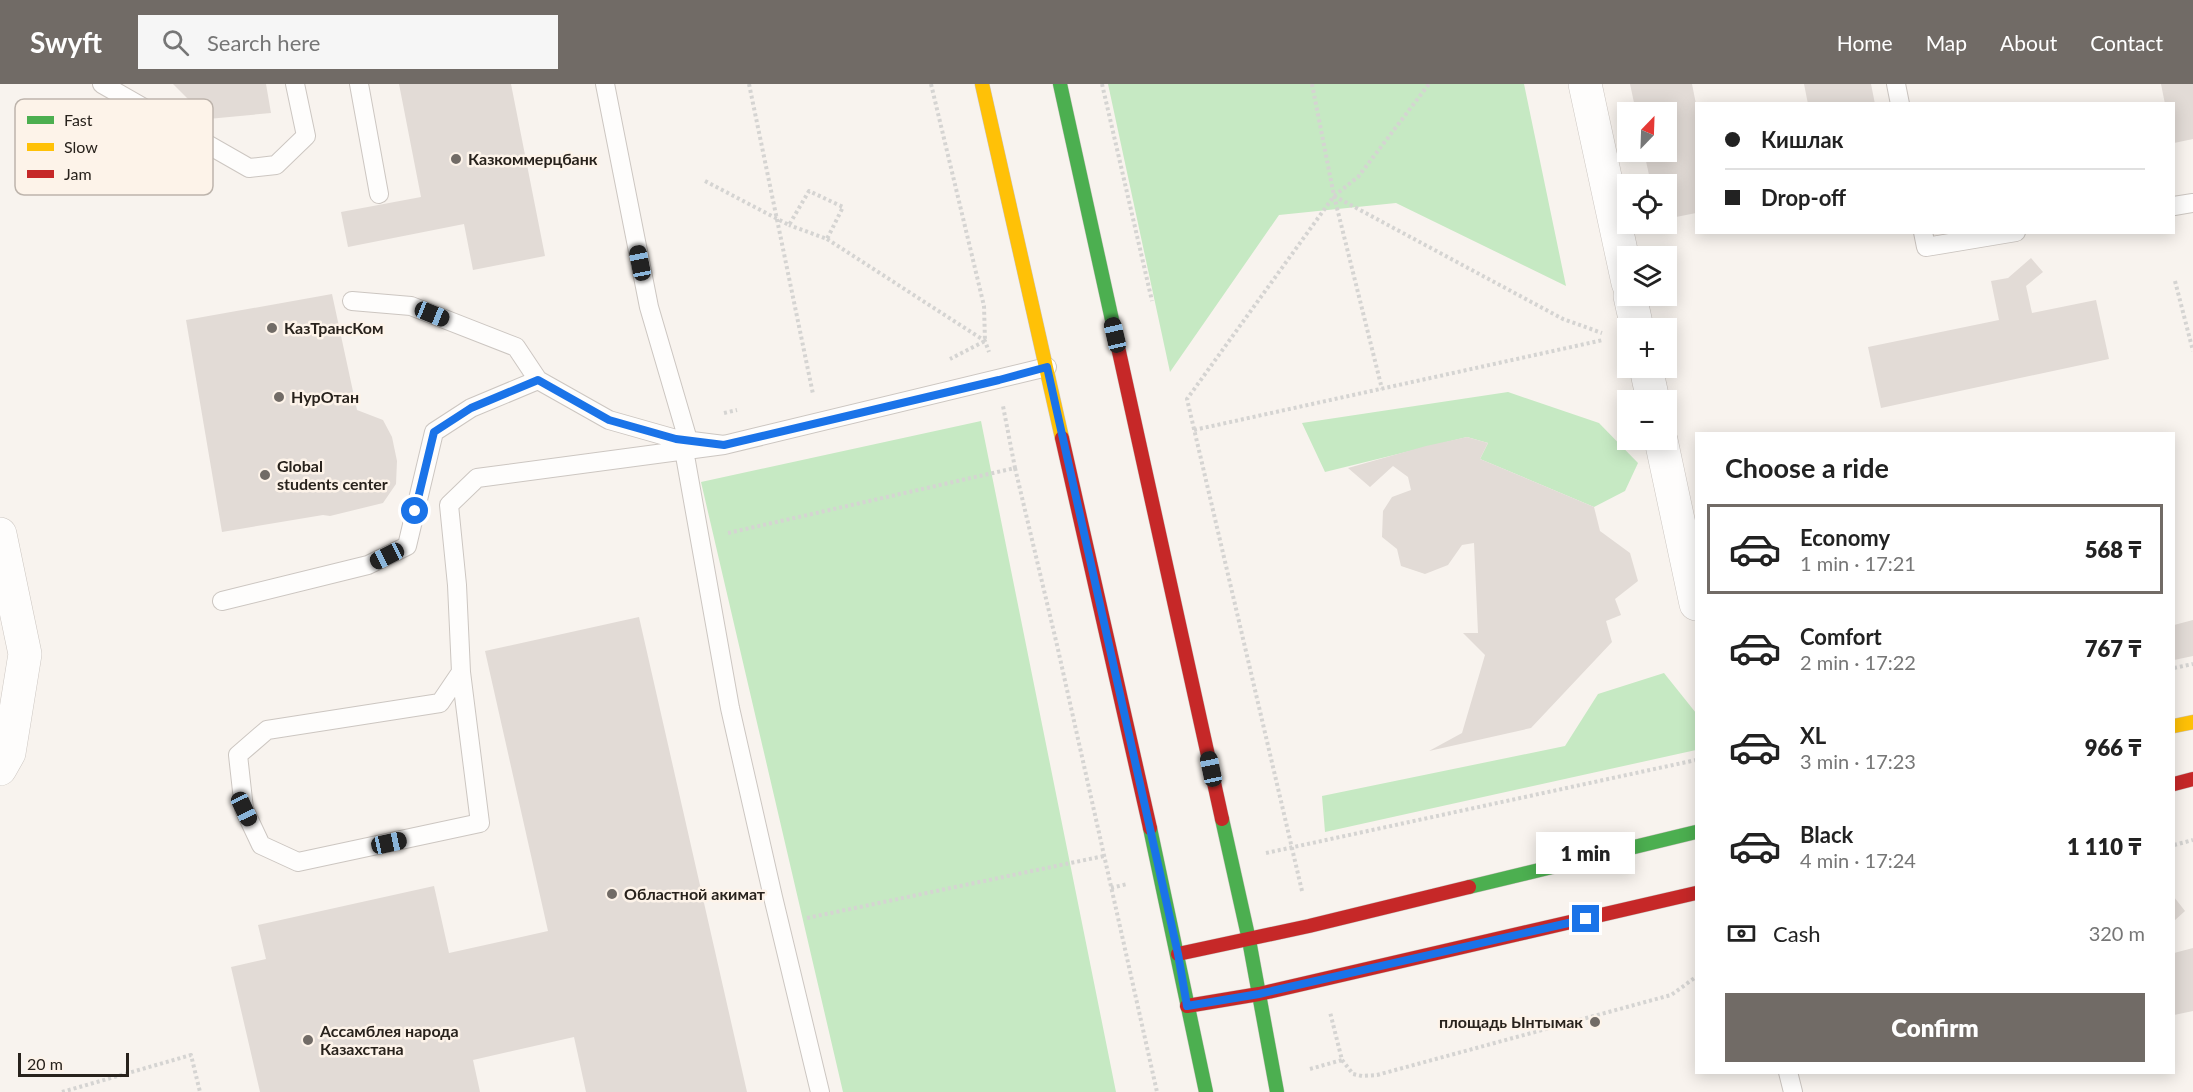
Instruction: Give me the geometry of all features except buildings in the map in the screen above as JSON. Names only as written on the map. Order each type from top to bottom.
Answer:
[{"type":"main road","points":[[982,84],[1178,954],[1206,1092]]},
{"type":"main road","points":[[1060,84],[1249,939],[1276,1085]]},
{"type":"main road","points":[[2175,726],[2193,722]]},
{"type":"main road","points":[[2175,784],[2193,780]]},
{"type":"main road","points":[[1178,954],[1309,926],[1695,832]]},
{"type":"main road","points":[[1187,1006],[1259,994],[1695,894]]},
{"type":"street","points":[[1585,84],[1620,246]]},
{"type":"street","points":[[1663,450],[1695,599]]},
{"type":"street","points":[[0,534],[24,654],[9,753],[0,769]]},
{"type":"lane","points":[[102,84],[128,99]]},
{"type":"lane","points":[[213,147],[249,168],[276,165],[306,136],[295,84]]},
{"type":"lane","points":[[359,84],[379,194]]},
{"type":"lane","points":[[605,84],[649,307],[686,445],[700,540],[730,708],[820,1092]]},
{"type":"lane","points":[[1896,84],[1900,102]]},
{"type":"lane","points":[[2175,206],[2193,203]]},
{"type":"lane","points":[[1923,234],[1926,248],[2005,234]]},
{"type":"lane","points":[[352,301],[411,306],[516,347],[538,380],[609,420],[686,445]]},
{"type":"lane","points":[[460,672],[440,703],[267,730],[238,755],[244,809],[261,845],[298,862],[480,823],[460,672],[457,585],[449,505],[477,478],[686,445],[724,445],[1047,367]]},
{"type":"lane","points":[[222,601],[368,565],[407,546],[434,432],[471,408],[538,380]]},
{"type":"lane","points":[[1788,1074],[1793,1092]]},
{"type":"path","points":[[749,84],[813,394],[802,397]]},
{"type":"path","points":[[932,84],[984,306],[985,341],[999,380],[1015,468],[1157,1092]]},
{"type":"path","points":[[1102,84],[1152,301]]},
{"type":"path","points":[[1312,84],[1334,196],[1382,389]]},
{"type":"path","points":[[1309,926],[1293,848],[1187,399],[1334,196],[1358,177],[1429,84]]},
{"type":"path","points":[[705,181],[789,225],[827,239],[985,341]]},
{"type":"path","points":[[789,225],[809,191],[843,207],[827,239]]},
{"type":"path","points":[[1334,196],[1563,319],[1604,334]]},
{"type":"path","points":[[2175,281],[2193,351]]},
{"type":"path","points":[[1194,430],[1617,335]]},
{"type":"path","points":[[946,361],[985,341]]},
{"type":"path","points":[[724,413],[747,408]]},
{"type":"path","points":[[700,540],[1015,468]]},
{"type":"path","points":[[2175,668],[2193,664]]},
{"type":"path","points":[[1231,860],[1695,760]]},
{"type":"path","points":[[2175,845],[2193,840]]},
{"type":"path","points":[[780,924],[1104,856]]},
{"type":"path","points":[[1111,888],[1160,874]]},
{"type":"path","points":[[1322,979],[1342,1060],[1353,1074],[1362,1076],[1377,1075],[1671,995],[1695,978]]},
{"type":"path","points":[[62,1092],[191,1055],[200,1092]]},
{"type":"path","points":[[1276,1085],[1342,1060]]},
{"type":"green space","points":[[1108,84],[1524,84],[1566,286],[1396,203],[1279,215],[1170,372]]},
{"type":"green space","points":[[1508,392],[1599,423],[1617,441],[1617,450],[1625,450],[1638,463],[1625,491],[1594,507],[1480,459],[1488,443],[1467,437],[1325,472],[1302,423]]},
{"type":"green space","points":[[981,421],[1116,1092],[843,1092],[701,482]]},
{"type":"green space","points":[[1664,673],[1695,712],[1695,750],[1325,832],[1322,796],[1565,746],[1598,694]]},
{"type":"traffic: fast","points":[[1060,84],[1116,338]]},
{"type":"traffic: fast","points":[[1222,819],[1249,940],[1277,1092]]},
{"type":"traffic: fast","points":[[1150,828],[1206,1092]]},
{"type":"traffic: fast","points":[[1469,887],[1695,832]]},
{"type":"traffic: slow","points":[[982,84],[1062,438]]},
{"type":"traffic: slow","points":[[2175,726],[2193,722]]},
{"type":"traffic: jam","points":[[1116,338],[1222,819]]},
{"type":"traffic: jam","points":[[1062,438],[1150,828]]},
{"type":"traffic: jam","points":[[2175,784],[2193,779]]},
{"type":"traffic: jam","points":[[1178,954],[1309,926],[1469,887]]},
{"type":"traffic: jam","points":[[1187,1006],[1259,994],[1695,893]]},
{"type":"place","name":"Казкоммерцбанк","points":[[456,159]]},
{"type":"place","name":"КазТрансКом","points":[[272,328]]},
{"type":"place","name":"НурОтан","points":[[279,397]]},
{"type":"place","name":"Global students center","points":[[265,475]]},
{"type":"place","name":"Областной акимат","points":[[612,894]]},
{"type":"place","name":"площадь Ынтымак","points":[[1595,1022]]},
{"type":"place","name":"Ассамблея народа Казахстана","points":[[308,1040]]},
{"type":"route","points":[[415,511],[434,432],[471,408],[538,380],[609,420],[676,439],[724,445],[1047,367],[1178,954],[1187,1006],[1259,994],[1586,919]]}]
